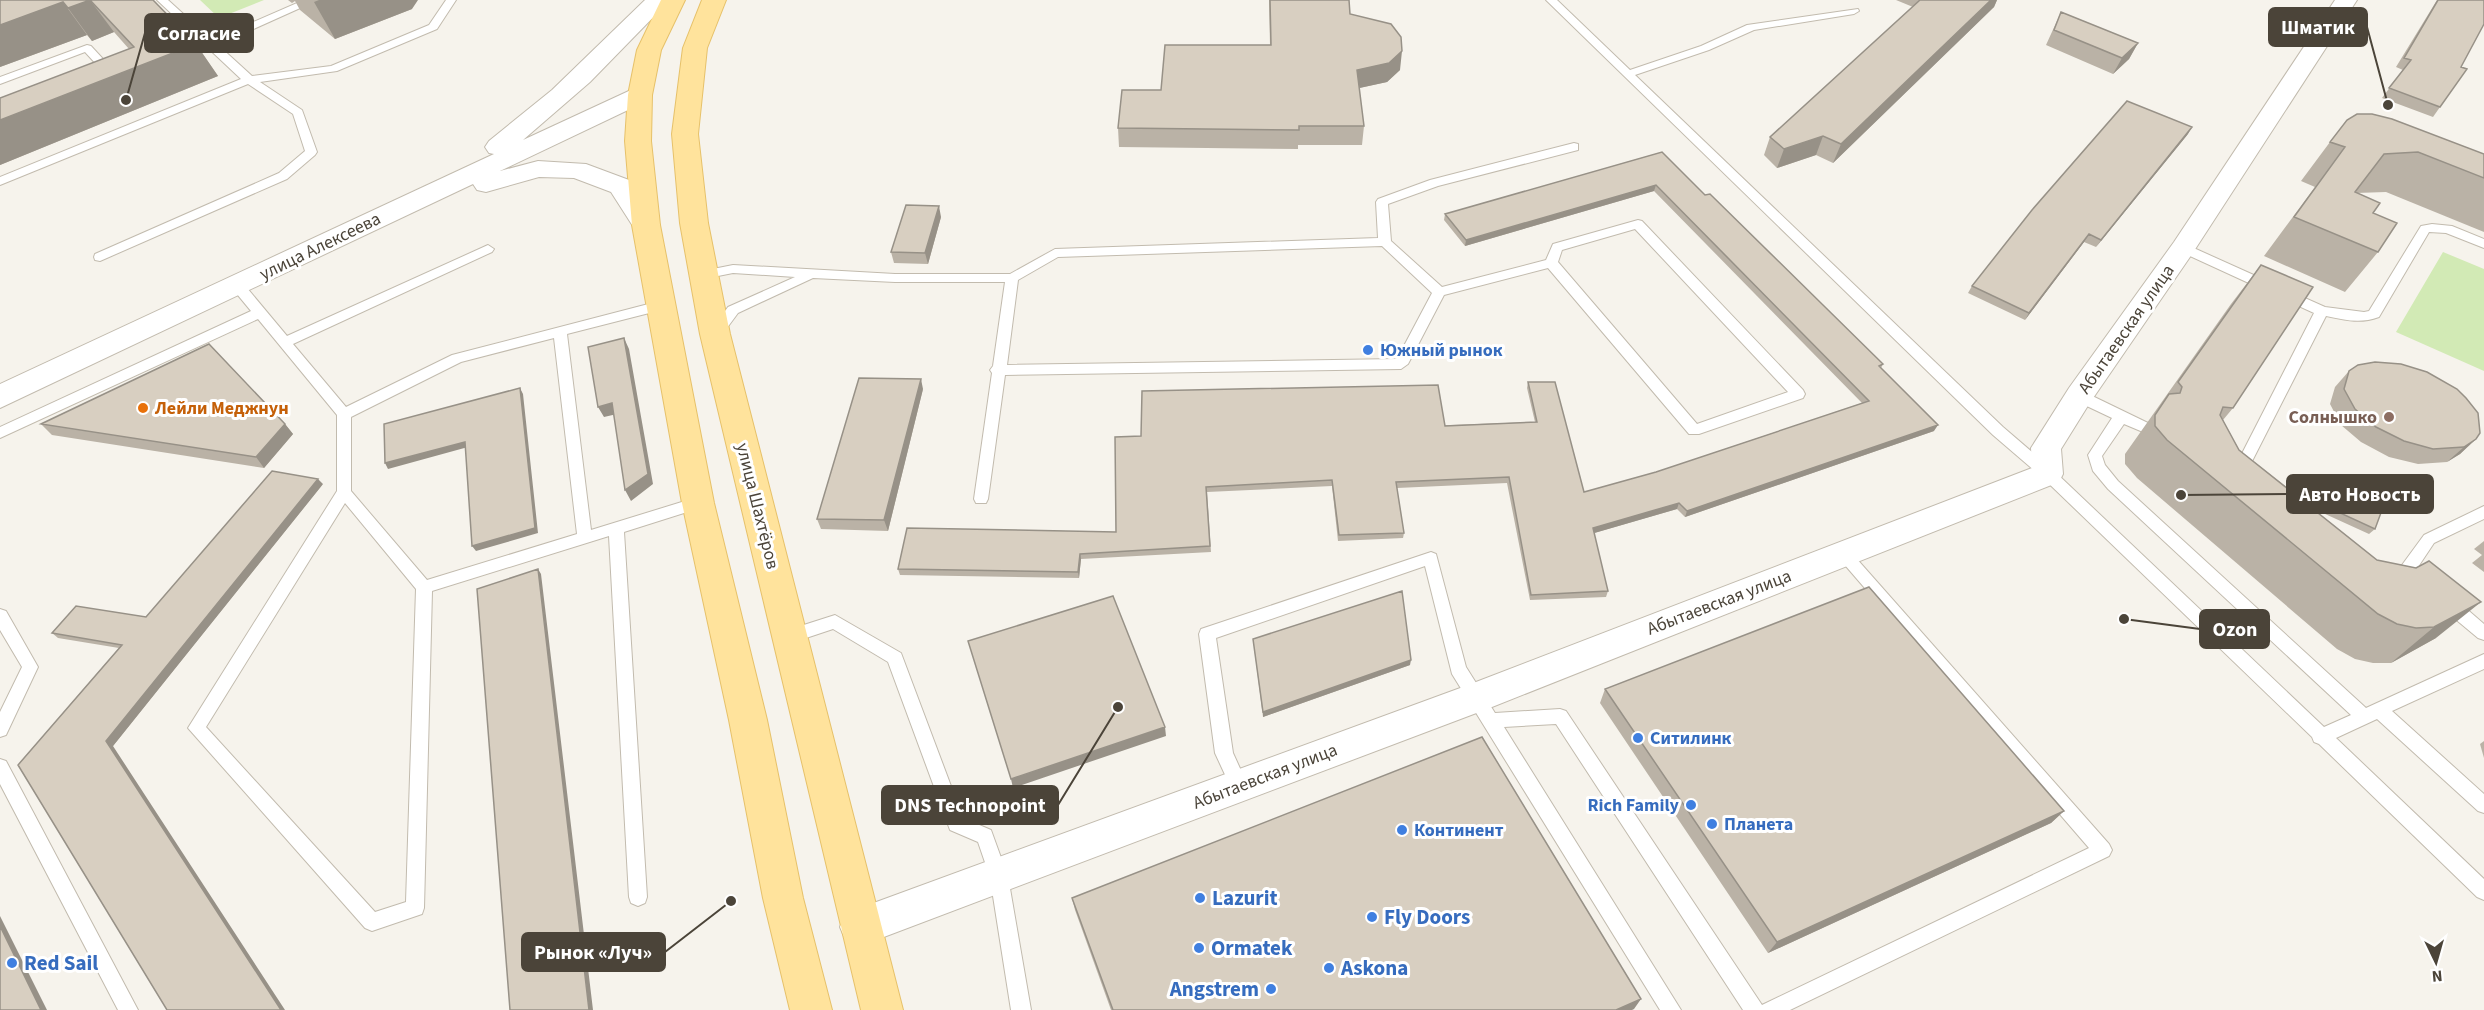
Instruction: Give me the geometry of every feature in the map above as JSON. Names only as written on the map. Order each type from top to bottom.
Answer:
[{"type":"main road","name":"улица Шахтёров","points":[[673,0],[649,50],[664,92],[685,134],[694,223],[715,334],[882,1010]]},
{"type":"main road","name":"улица Шахтёров","points":[[714,0],[695,48],[664,92],[638,141],[646,225],[698,503],[748,720],[783,898],[811,1010]]},
{"type":"street","points":[[373,221],[500,146],[577,80],[658,0]]},
{"type":"street","name":"Абытаевская улица","points":[[860,927],[1239,786],[1483,709],[1843,554],[2048,474],[2046,448],[2079,396],[2183,248],[2346,0]]},
{"type":"street","name":"улица Алексеева","points":[[0,398],[373,221],[664,92]]},
{"type":"street","points":[[373,221],[538,169],[577,170],[620,186],[646,225]]},
{"type":"lane","points":[[100,257],[283,176],[311,152],[298,112],[249,80],[162,0]]},
{"type":"lane","points":[[212,44],[313,0]]},
{"type":"lane","points":[[0,181],[249,80],[333,69],[434,27],[451,0]]},
{"type":"lane","points":[[1551,0],[1998,431],[2048,474],[2320,737],[2484,891]]},
{"type":"lane","points":[[1628,74],[1705,48],[1751,27],[1854,11]]},
{"type":"lane","points":[[0,81],[87,48],[114,77],[104,81]]},
{"type":"lane","points":[[1439,292],[1385,242],[1382,202],[1434,183],[1574,147]]},
{"type":"lane","points":[[1638,224],[1797,394],[1694,430],[1551,263],[1557,247],[1638,224]]},
{"type":"lane","points":[[2183,248],[2322,311],[2351,317],[2365,317],[2374,314],[2425,229],[2433,226],[2446,229],[2484,244]]},
{"type":"lane","points":[[703,275],[733,269],[811,275],[1012,278],[1054,253],[1385,242]]},
{"type":"lane","points":[[285,342],[488,249]]},
{"type":"lane","points":[[997,370],[1401,364],[1439,292],[1551,263]]},
{"type":"lane","points":[[715,334],[733,310],[811,275]]},
{"type":"lane","points":[[981,499],[997,370],[1012,278]]},
{"type":"lane","points":[[237,285],[344,414],[344,492],[196,728],[372,922],[415,908],[423,587],[344,492]]},
{"type":"lane","points":[[344,414],[457,358],[660,306]]},
{"type":"lane","points":[[2239,489],[2234,468],[2322,311]]},
{"type":"lane","points":[[0,433],[258,312]]},
{"type":"lane","points":[[560,332],[585,539]]},
{"type":"lane","points":[[2079,396],[2144,427]]},
{"type":"lane","points":[[2121,417],[2095,455],[2098,467],[2113,485],[2371,712],[2484,806]]},
{"type":"lane","points":[[423,587],[698,503]]},
{"type":"lane","points":[[2407,571],[2429,539],[2484,513]]},
{"type":"lane","points":[[616,528],[638,897]]},
{"type":"lane","points":[[1769,1010],[2103,850],[1843,554]]},
{"type":"lane","points":[[1239,786],[1224,753],[1207,634],[1431,558],[1458,669],[1671,1010]]},
{"type":"lane","points":[[2436,592],[2484,633]]},
{"type":"lane","points":[[0,616],[30,667],[0,730]]},
{"type":"lane","points":[[791,636],[835,622],[895,658],[956,824],[986,836],[999,877],[1021,1010]]},
{"type":"lane","points":[[2320,737],[2484,661]]},
{"type":"lane","points":[[1483,709],[1560,716],[1754,1010]]},
{"type":"lane","points":[[0,768],[128,1010]]},
{"type":"green space","points":[[200,0],[264,0],[219,18]]},
{"type":"green space","points":[[2443,252],[2484,269],[2484,371],[2396,332]]},
{"type":"building","points":[[0,0],[90,0],[68,8],[63,2],[0,25]]},
{"type":"building","points":[[90,0],[153,0],[196,44],[0,120],[0,98],[134,47]]},
{"type":"building","points":[[1270,0],[1349,0],[1350,14],[1391,24],[1401,37],[1402,51],[1389,63],[1357,70],[1364,126],[1299,126],[1299,130],[1118,128],[1122,90],[1161,90],[1165,45],[1271,45]]},
{"type":"building","points":[[1920,0],[1991,0],[1841,144],[1823,136],[1784,149],[1770,137]]},
{"type":"building","points":[[2438,0],[2484,0],[2484,24],[2461,67],[2467,69],[2440,107],[2389,88],[2411,60],[2404,58]]},
{"type":"building","points":[[2061,12],[2138,43],[2122,58],[2054,30]]},
{"type":"building","points":[[2127,101],[2192,127],[2101,240],[2089,234],[2029,313],[1972,286],[2032,210]]},
{"type":"building","points":[[2357,114],[2372,114],[2392,119],[2484,154],[2484,178],[2418,152],[2384,154],[2355,192],[2380,203],[2373,213],[2397,223],[2378,252],[2294,217],[2345,147],[2330,142],[2347,120]]},
{"type":"building","points":[[1662,152],[1705,195],[1710,194],[1883,364],[1879,366],[1938,425],[1687,511],[1679,503],[1593,528],[1608,591],[1531,595],[1509,477],[1396,482],[1404,533],[1339,535],[1332,480],[1206,487],[1210,546],[1080,554],[1078,572],[898,569],[907,528],[1116,532],[1115,437],[1141,436],[1142,391],[1438,385],[1445,426],[1537,422],[1528,382],[1555,382],[1584,492],[1656,472],[1869,401],[1656,185],[1466,240],[1445,214]]},
{"type":"building","points":[[906,205],[939,206],[925,253],[891,252]]},
{"type":"building","points":[[2261,265],[2313,287],[2233,408],[2223,407],[2220,415],[2239,450],[2377,560],[2416,568],[2429,561],[2481,602],[2434,627],[2416,628],[2397,624],[2378,614],[2167,440],[2155,426],[2155,415],[2169,394],[2180,393],[2182,387],[2178,382]]},
{"type":"building","points":[[624,338],[648,474],[625,490],[612,403],[598,407],[588,347]]},
{"type":"building","points":[[209,344],[285,424],[256,457],[41,424]]},
{"type":"building","points":[[2375,362],[2401,364],[2427,372],[2457,389],[2478,413],[2480,433],[2476,439],[2464,447],[2433,449],[2404,441],[2376,427],[2355,409],[2344,389],[2349,371],[2358,365]]},
{"type":"building","points":[[859,378],[921,379],[884,520],[817,519]]},
{"type":"building","points":[[520,388],[535,528],[472,546],[465,442],[385,463],[384,424]]},
{"type":"building","points":[[272,471],[318,479],[106,741],[281,1010],[167,1010],[18,765],[122,645],[52,633],[76,606],[146,617]]},
{"type":"building","points":[[2305,475],[2382,510],[2375,529],[2297,493]]},
{"type":"building","points":[[538,569],[589,1010],[510,1010],[477,589]]},
{"type":"building","points":[[1869,587],[2064,811],[1777,942],[1605,689]]},
{"type":"building","points":[[1402,591],[1411,660],[1263,712],[1253,639]]},
{"type":"building","points":[[1113,596],[1165,727],[1011,779],[968,641]]},
{"type":"building","name":"Континент","points":[[1482,737],[1641,999],[1616,1010],[1113,1010],[1072,898]]},
{"type":"building","name":"Red Sail","points":[[0,926],[41,1010],[0,1010]]},
{"type":"place","name":"Согласие","points":[[126,100]]},
{"type":"place","name":"Шматик","points":[[2388,105]]},
{"type":"place","name":"Южный рынок","points":[[1368,350]]},
{"type":"place","name":"Лейли Меджнун","points":[[143,408]]},
{"type":"place","name":"Солнышко","points":[[2389,417]]},
{"type":"place","name":"Авто Новость","points":[[2181,495]]},
{"type":"place","name":"Ozon","points":[[2124,619]]},
{"type":"place","name":"DNS Technopoint","points":[[1118,707]]},
{"type":"place","name":"Ситилинк","points":[[1638,738]]},
{"type":"place","name":"Rich Family","points":[[1691,805]]},
{"type":"place","name":"Планета","points":[[1712,824]]},
{"type":"place","name":"Континент","points":[[1402,830]]},
{"type":"place","name":"Lazurit","points":[[1200,898]]},
{"type":"place","name":"Рынок «Луч»","points":[[731,901]]},
{"type":"place","name":"Fly Doors","points":[[1372,917]]},
{"type":"place","name":"Ormatek","points":[[1199,948]]},
{"type":"place","name":"Red Sail","points":[[12,963]]},
{"type":"place","name":"Askona","points":[[1329,968]]},
{"type":"place","name":"Angstrem","points":[[1271,989]]}]
